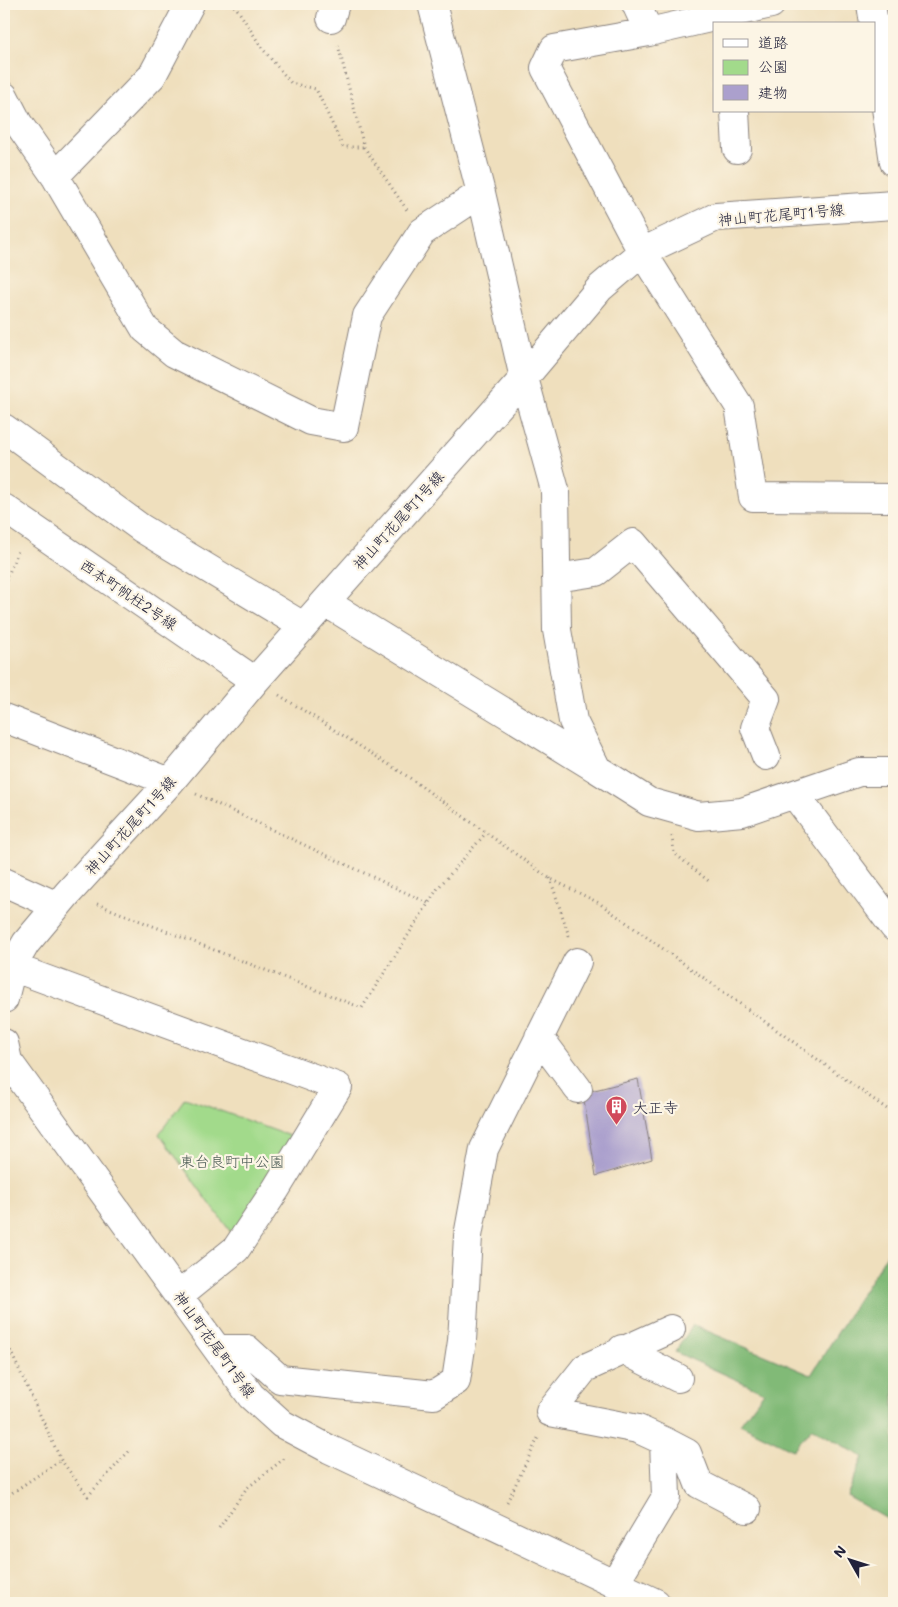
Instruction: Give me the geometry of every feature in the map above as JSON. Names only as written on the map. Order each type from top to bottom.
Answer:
[{"type":"street","points":[[55,176],[152,76],[190,4]]},
{"type":"street","points":[[432,4],[481,193],[524,378],[555,490],[557,630],[573,721],[597,769]]},
{"type":"street","points":[[636,4],[649,32]]},
{"type":"street","points":[[771,4],[714,20],[554,49],[545,68],[642,252],[739,406],[753,497],[894,498]]},
{"type":"street","points":[[871,4],[874,22]]},
{"type":"street","points":[[876,39],[894,162]]},
{"type":"street","points":[[4,96],[18,123],[55,176],[145,329],[174,353],[311,421],[344,427],[367,316],[422,232],[481,193]]},
{"type":"street","points":[[735,112],[737,149]]},
{"type":"street","name":"神山町花尾町1号線","points":[[4,999],[12,967],[26,943],[57,906],[170,782],[255,681],[524,378],[600,288],[642,252],[716,218],[894,205]]},
{"type":"street","points":[[4,428],[141,528],[303,626]]},
{"type":"street","name":"西本町帆柱2号線","points":[[4,508],[255,681]]},
{"type":"street","points":[[556,578],[596,572],[633,543],[766,699],[755,728],[766,756]]},
{"type":"street","points":[[325,602],[649,802],[699,816],[742,812],[859,772],[894,772]]},
{"type":"street","points":[[4,718],[170,782]]},
{"type":"street","points":[[795,794],[894,927]]},
{"type":"street","points":[[4,882],[57,906]]},
{"type":"street","points":[[218,1349],[247,1349],[280,1379],[434,1395],[456,1381],[462,1341],[468,1236],[484,1149],[577,962]]},
{"type":"street","points":[[12,967],[338,1087],[276,1189],[236,1249],[179,1295]]},
{"type":"street","points":[[539,1037],[578,1089]]},
{"type":"street","name":"神山町花尾町1号線","points":[[4,1043],[8,1061],[251,1396],[282,1424],[656,1603]]},
{"type":"street","points":[[671,1328],[584,1368],[550,1412],[638,1428],[664,1440],[687,1453],[699,1484],[747,1509]]},
{"type":"street","points":[[622,1349],[678,1378]]},
{"type":"street","points":[[614,1584],[666,1497],[664,1440]]},
{"type":"path","points":[[229,4],[236,7],[262,48],[291,83],[316,89],[343,147],[364,147]]},
{"type":"path","points":[[333,11],[364,147],[422,232]]},
{"type":"path","points":[[4,585],[28,525]]},
{"type":"path","points":[[255,681],[406,776],[549,878],[599,903],[884,1104],[894,1114]]},
{"type":"path","points":[[212,801],[428,903]]},
{"type":"path","points":[[670,808],[674,853],[711,883]]},
{"type":"path","points":[[98,904],[362,1008],[438,888],[486,833]]},
{"type":"path","points":[[549,878],[577,962]]},
{"type":"path","points":[[4,1337],[61,1460],[88,1496],[132,1450]]},
{"type":"path","points":[[495,1527],[550,1412]]},
{"type":"path","points":[[219,1528],[246,1489],[310,1438]]},
{"type":"path","points":[[4,1498],[61,1460]]},
{"type":"green space","name":"東台良町中公園","points":[[185,1098],[298,1139],[235,1238],[159,1134]]},
{"type":"green space","points":[[894,1243],[894,1523],[847,1496],[863,1457],[812,1428],[793,1450],[740,1424],[764,1392],[675,1352],[693,1325],[811,1375]]},
{"type":"building","name":"大正寺","points":[[638,1079],[652,1159],[596,1176],[583,1093]]},
{"type":"place","name":"大正寺","points":[[617,1126]]}]
